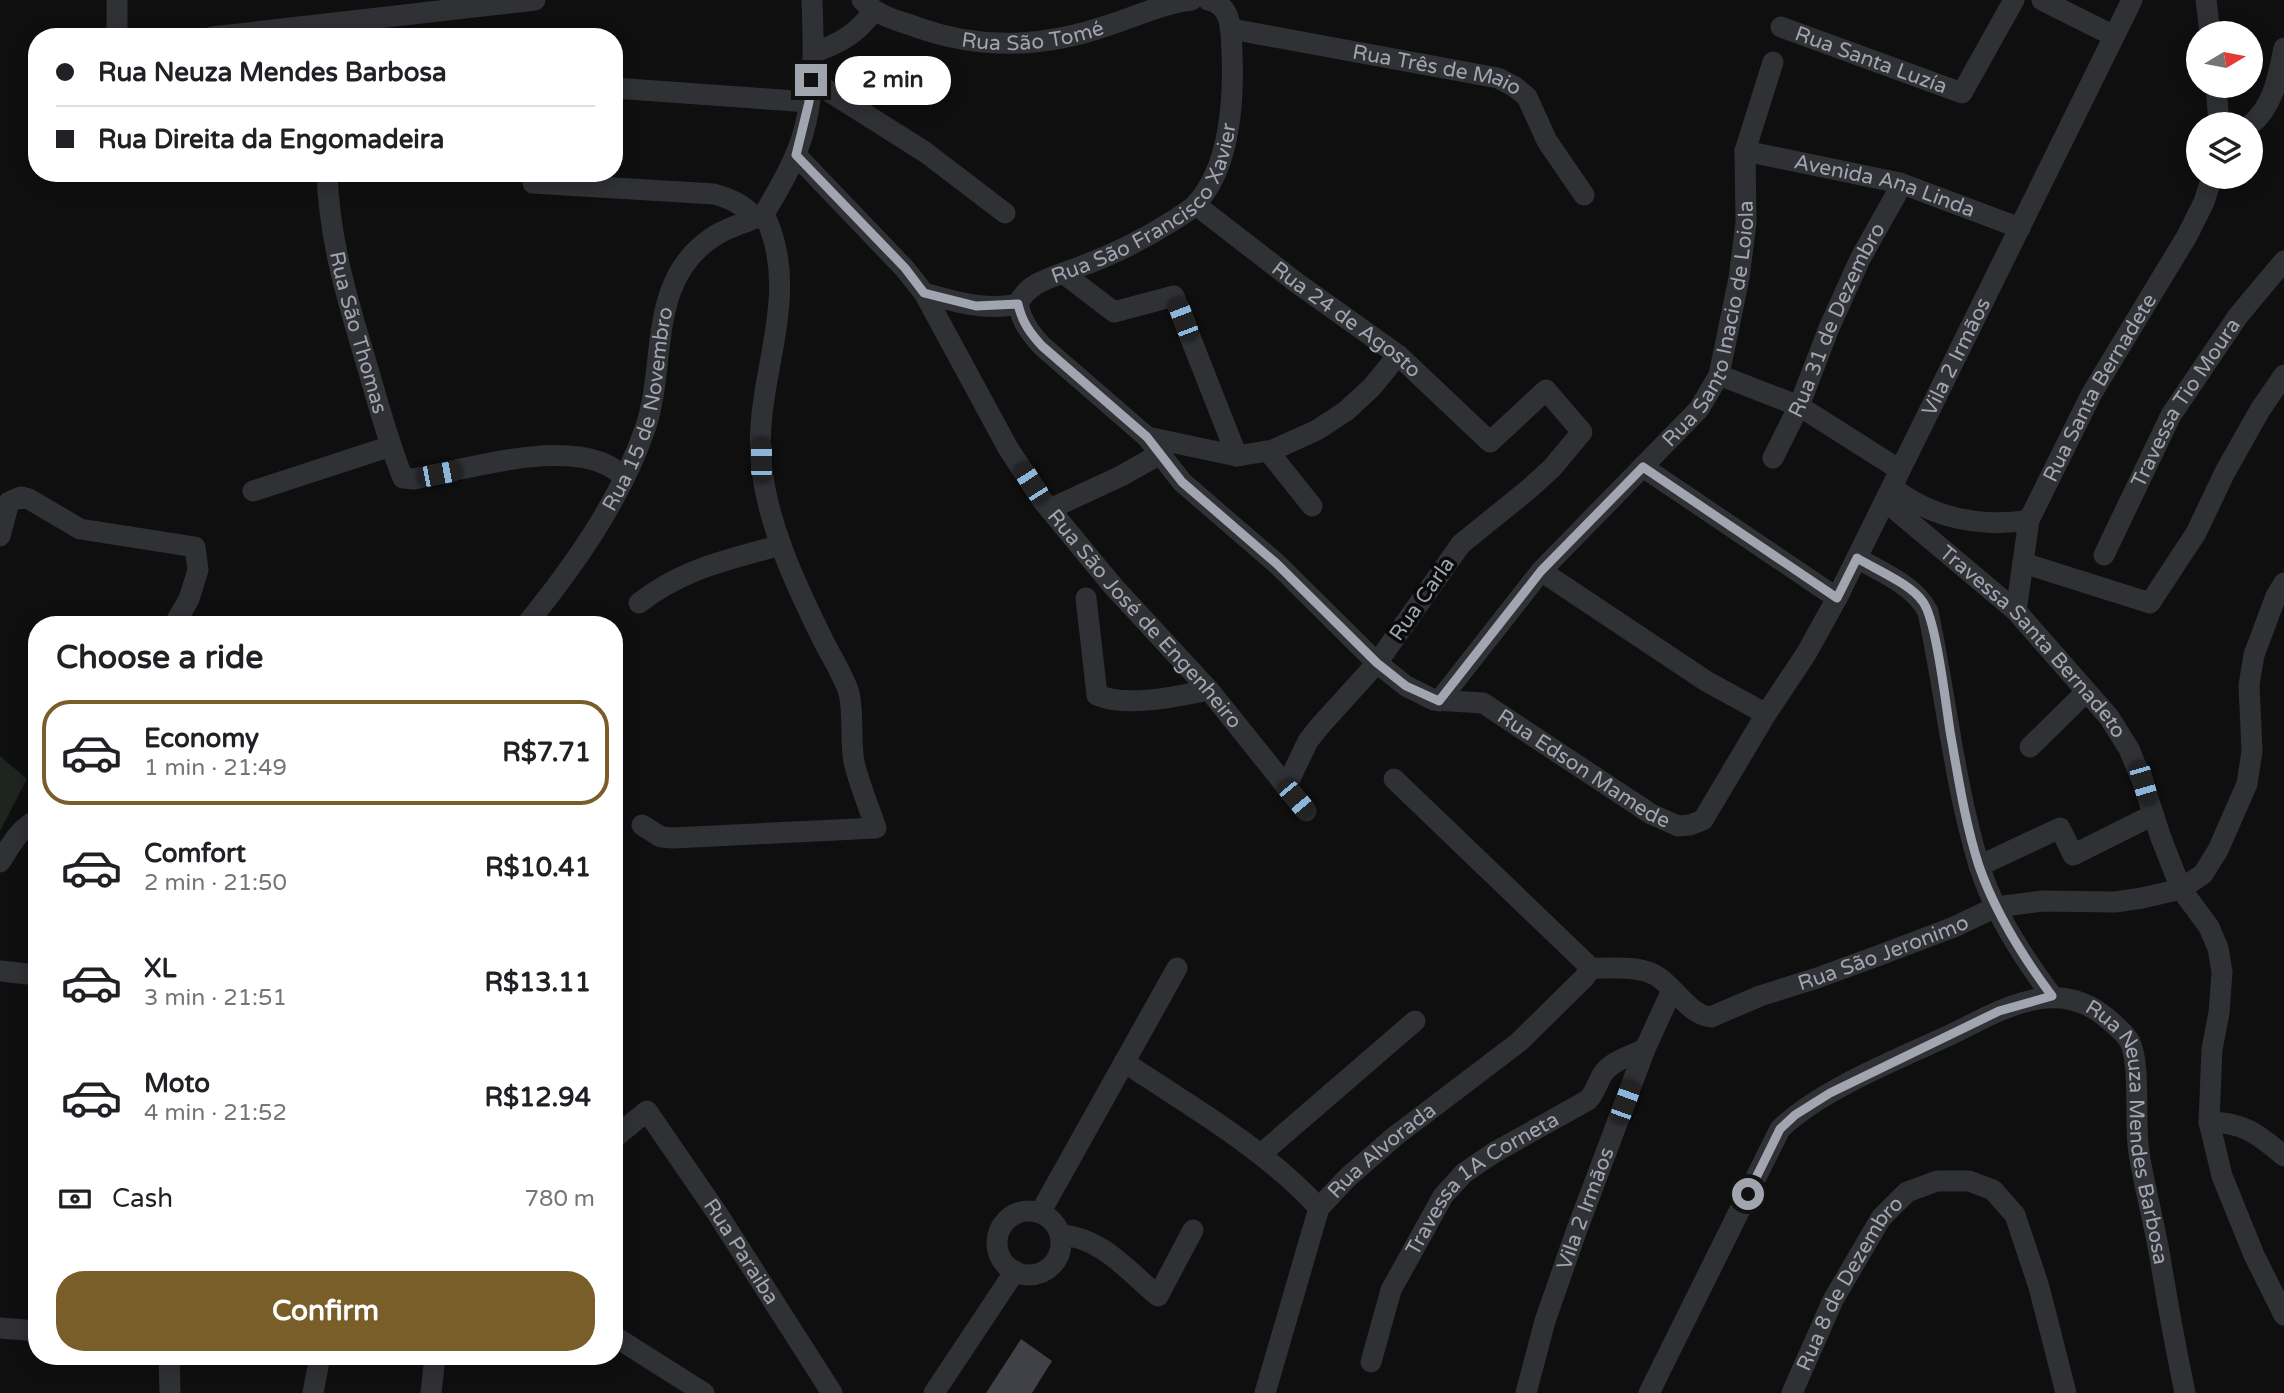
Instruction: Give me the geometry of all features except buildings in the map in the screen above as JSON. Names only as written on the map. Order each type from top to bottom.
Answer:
[{"type":"street","points":[[117,0],[117,28]]},
{"type":"street","points":[[343,28],[465,4],[535,0]]},
{"type":"street","points":[[760,216],[796,155],[809,102],[814,52],[812,0]]},
{"type":"street","name":"Rua São Tomé","points":[[868,6],[931,32],[1009,45],[1048,42],[1094,31],[1151,6],[1192,0]]},
{"type":"street","name":"Rua Santa Luzía","points":[[1781,27],[1962,93],[2013,0]]},
{"type":"street","points":[[2042,0],[2114,36]]},
{"type":"street","name":"Vila 2 Irmãos","points":[[1678,826],[1703,820],[1768,710],[1806,654],[1837,598],[2132,0]]},
{"type":"street","points":[[2206,0],[2209,21]]},
{"type":"street","name":"Rua São Francisco Xavier","points":[[1018,304],[1030,288],[1148,237],[1196,205],[1214,176],[1233,104],[1231,29],[1227,11],[1212,1]]},
{"type":"street","points":[[814,52],[847,39],[862,27],[868,6]]},
{"type":"street","name":"Rua Três de Maio","points":[[1231,29],[1498,78],[1527,97],[1547,141],[1584,195]]},
{"type":"street","points":[[2262,112],[2268,106],[2275,87],[2284,48]]},
{"type":"street","name":"Rua Santo Inacio de Loiola","points":[[1439,701],[1541,571],[1699,408],[1719,375],[1739,278],[1746,223],[1745,151],[1773,62]]},
{"type":"street","points":[[811,80],[925,152],[1004,213]]},
{"type":"street","points":[[623,89],[809,102]]},
{"type":"street","name":"Avenida Ana Linda","points":[[1745,151],[1900,183],[2020,228]]},
{"type":"street","name":"Rua São José de Engenheiro","points":[[796,155],[905,268],[924,293],[1008,448],[1050,509],[1113,586],[1209,690],[1307,811]]},
{"type":"street","name":"Rua São Thomas","points":[[328,182],[332,234],[354,323],[403,478],[414,479],[539,456],[565,455],[589,458],[625,476]]},
{"type":"street","points":[[533,183],[714,194],[731,199],[760,216],[774,234],[779,253],[780,296],[761,433],[761,460],[771,514],[781,545],[804,602],[849,691],[854,762],[876,828],[673,838],[661,837],[642,825]]},
{"type":"street","name":"Rua 31 de Dezembro","points":[[1773,458],[1799,406],[1829,328],[1860,259],[1900,183]]},
{"type":"street","name":"Rua Santa Bernadete","points":[[2015,611],[2029,520],[2092,393],[2187,236],[2208,189]]},
{"type":"street","name":"Rua 24 de Agosto","points":[[1196,205],[1297,283],[1398,355],[1490,442],[1546,390],[1582,432]]},
{"type":"street","name":"Rua 15 de Novembro","points":[[533,616],[586,545],[625,476],[646,426],[669,291],[682,268],[697,250],[714,236],[760,216]]},
{"type":"street","name":"Travessa Tio Moura","points":[[2104,555],[2171,415],[2238,316],[2284,261]]},
{"type":"street","points":[[1063,273],[1114,312],[1174,296],[1237,456]]},
{"type":"street","points":[[924,293],[976,306],[1018,304]]},
{"type":"street","name":"Rua Edson Mamede","points":[[1018,304],[1028,331],[1042,346],[1147,437],[1182,482],[1277,564],[1377,663],[1406,686],[1439,701],[1470,700],[1483,703],[1509,718],[1611,790],[1651,814],[1678,826]]},
{"type":"street","points":[[1147,437],[1237,456],[1268,451],[1317,430],[1346,411],[1372,387],[1398,355]]},
{"type":"street","points":[[1719,375],[1799,406],[1911,502],[1970,521],[2004,524],[2029,520]]},
{"type":"street","points":[[2023,563],[2150,603],[2196,533],[2225,472],[2260,410],[2284,375]]},
{"type":"street","name":"Rua Carla","points":[[1286,787],[1308,741],[1377,663],[1461,544],[1537,482],[1582,432]]},
{"type":"street","points":[[253,491],[391,446]]},
{"type":"street","points":[[1268,451],[1312,506]]},
{"type":"street","points":[[1050,509],[1121,476],[1160,454]]},
{"type":"street","points":[[1643,467],[1837,598]]},
{"type":"street","name":"Travessa Santa Bernadeto","points":[[1892,486],[2015,611],[2109,717],[2129,749],[2182,889],[2208,927],[2218,948],[2222,972],[2219,1013],[2212,1049],[2210,1122],[2221,1176],[2254,1255],[2284,1315]]},
{"type":"street","points":[[0,536],[9,502],[21,497],[80,529],[195,547],[198,570],[189,599],[179,616]]},
{"type":"street","points":[[639,603],[662,585],[683,575],[781,545]]},
{"type":"street","points":[[1857,558],[1912,591],[1928,612],[1963,797],[1979,866],[1996,907],[2052,996]]},
{"type":"street","points":[[1541,571],[1706,681],[1768,710]]},
{"type":"street","points":[[2182,889],[2203,874],[2218,850],[2247,784],[2252,751],[2249,685],[2254,655],[2276,596],[2284,583]]},
{"type":"street","points":[[1086,598],[1097,695],[1128,701],[1159,699],[1209,690]]},
{"type":"street","points":[[2030,747],[2086,692]]},
{"type":"street","points":[[1394,779],[1591,968],[1643,970],[1656,975],[1672,990]]},
{"type":"street","points":[[1979,866],[2060,828],[2073,855],[2153,815]]},
{"type":"street","points":[[0,862],[16,837],[28,825]]},
{"type":"street","name":"Rua São Jeronimo","points":[[1672,990],[1704,1016],[1711,1017],[1759,996],[1880,955],[1996,907],[2042,901],[2115,902],[2182,889]]},
{"type":"street","points":[[1041,1213],[1177,968]]},
{"type":"street","name":"Rua Alvorada","points":[[1265,1393],[1319,1208],[1347,1178],[1394,1137],[1519,1042],[1591,968]]},
{"type":"street","points":[[0,971],[28,974]]},
{"type":"street","name":"Vila 2 Irmãos","points":[[1526,1392],[1545,1321],[1576,1232],[1645,1049],[1672,990]]},
{"type":"street","name":"Rua Neuza Mendes Barbosa","points":[[1649,1393],[1780,1129],[1795,1115],[1842,1087],[1999,1011],[2052,996],[2080,1002],[2100,1012],[2130,1042],[2138,1150],[2185,1393]]},
{"type":"street","points":[[1261,1154],[1415,1021]]},
{"type":"street","name":"Travessa 1A Corneta","points":[[1371,1362],[1391,1290],[1443,1196],[1464,1173],[1495,1152],[1588,1100],[1611,1065],[1645,1049]]},
{"type":"street","points":[[1124,1062],[1261,1154],[1296,1182],[1319,1208]]},
{"type":"street","name":"Rua Paraiba","points":[[623,1131],[647,1111],[717,1213],[832,1393]]},
{"type":"street","points":[[2210,1122],[2227,1122],[2246,1127],[2284,1156]]},
{"type":"street","name":"Rua 8 de Dezembro","points":[[1792,1393],[1833,1300],[1881,1218],[1907,1192],[1937,1181],[1969,1181],[1993,1190],[2015,1216],[2039,1287],[2066,1393]]},
{"type":"street","points":[[1032,1211],[1041,1213],[1049,1218],[1060,1235],[1058,1255],[1053,1264],[1035,1274],[1025,1274],[1008,1267],[998,1252],[998,1234],[1007,1219],[1014,1214],[1032,1211]]},
{"type":"street","points":[[1060,1235],[1083,1238],[1095,1243],[1158,1296],[1193,1230]]},
{"type":"street","points":[[934,1393],[1015,1271]]},
{"type":"street","points":[[0,1328],[28,1330]]},
{"type":"street","points":[[623,1342],[704,1393]]},
{"type":"street","points":[[169,1365],[170,1393]]},
{"type":"street","points":[[313,1393],[318,1365]]},
{"type":"street","points":[[431,1393],[434,1365]]},
{"type":"shaded area","points":[[0,756],[27,779],[0,831]]},
{"type":"route","points":[[811,80],[809,102],[796,155],[905,268],[924,293],[976,306],[1007,307],[1018,304],[1028,331],[1147,437],[1182,482],[1277,564],[1377,663],[1406,686],[1428,698],[1439,701],[1541,571],[1643,467],[1837,598],[1857,558],[1912,591],[1923,602],[1928,612],[1935,645],[1952,742],[1979,866],[1996,907],[2052,996],[1999,1011],[1830,1093],[1795,1115],[1780,1129],[1748,1194]]}]
